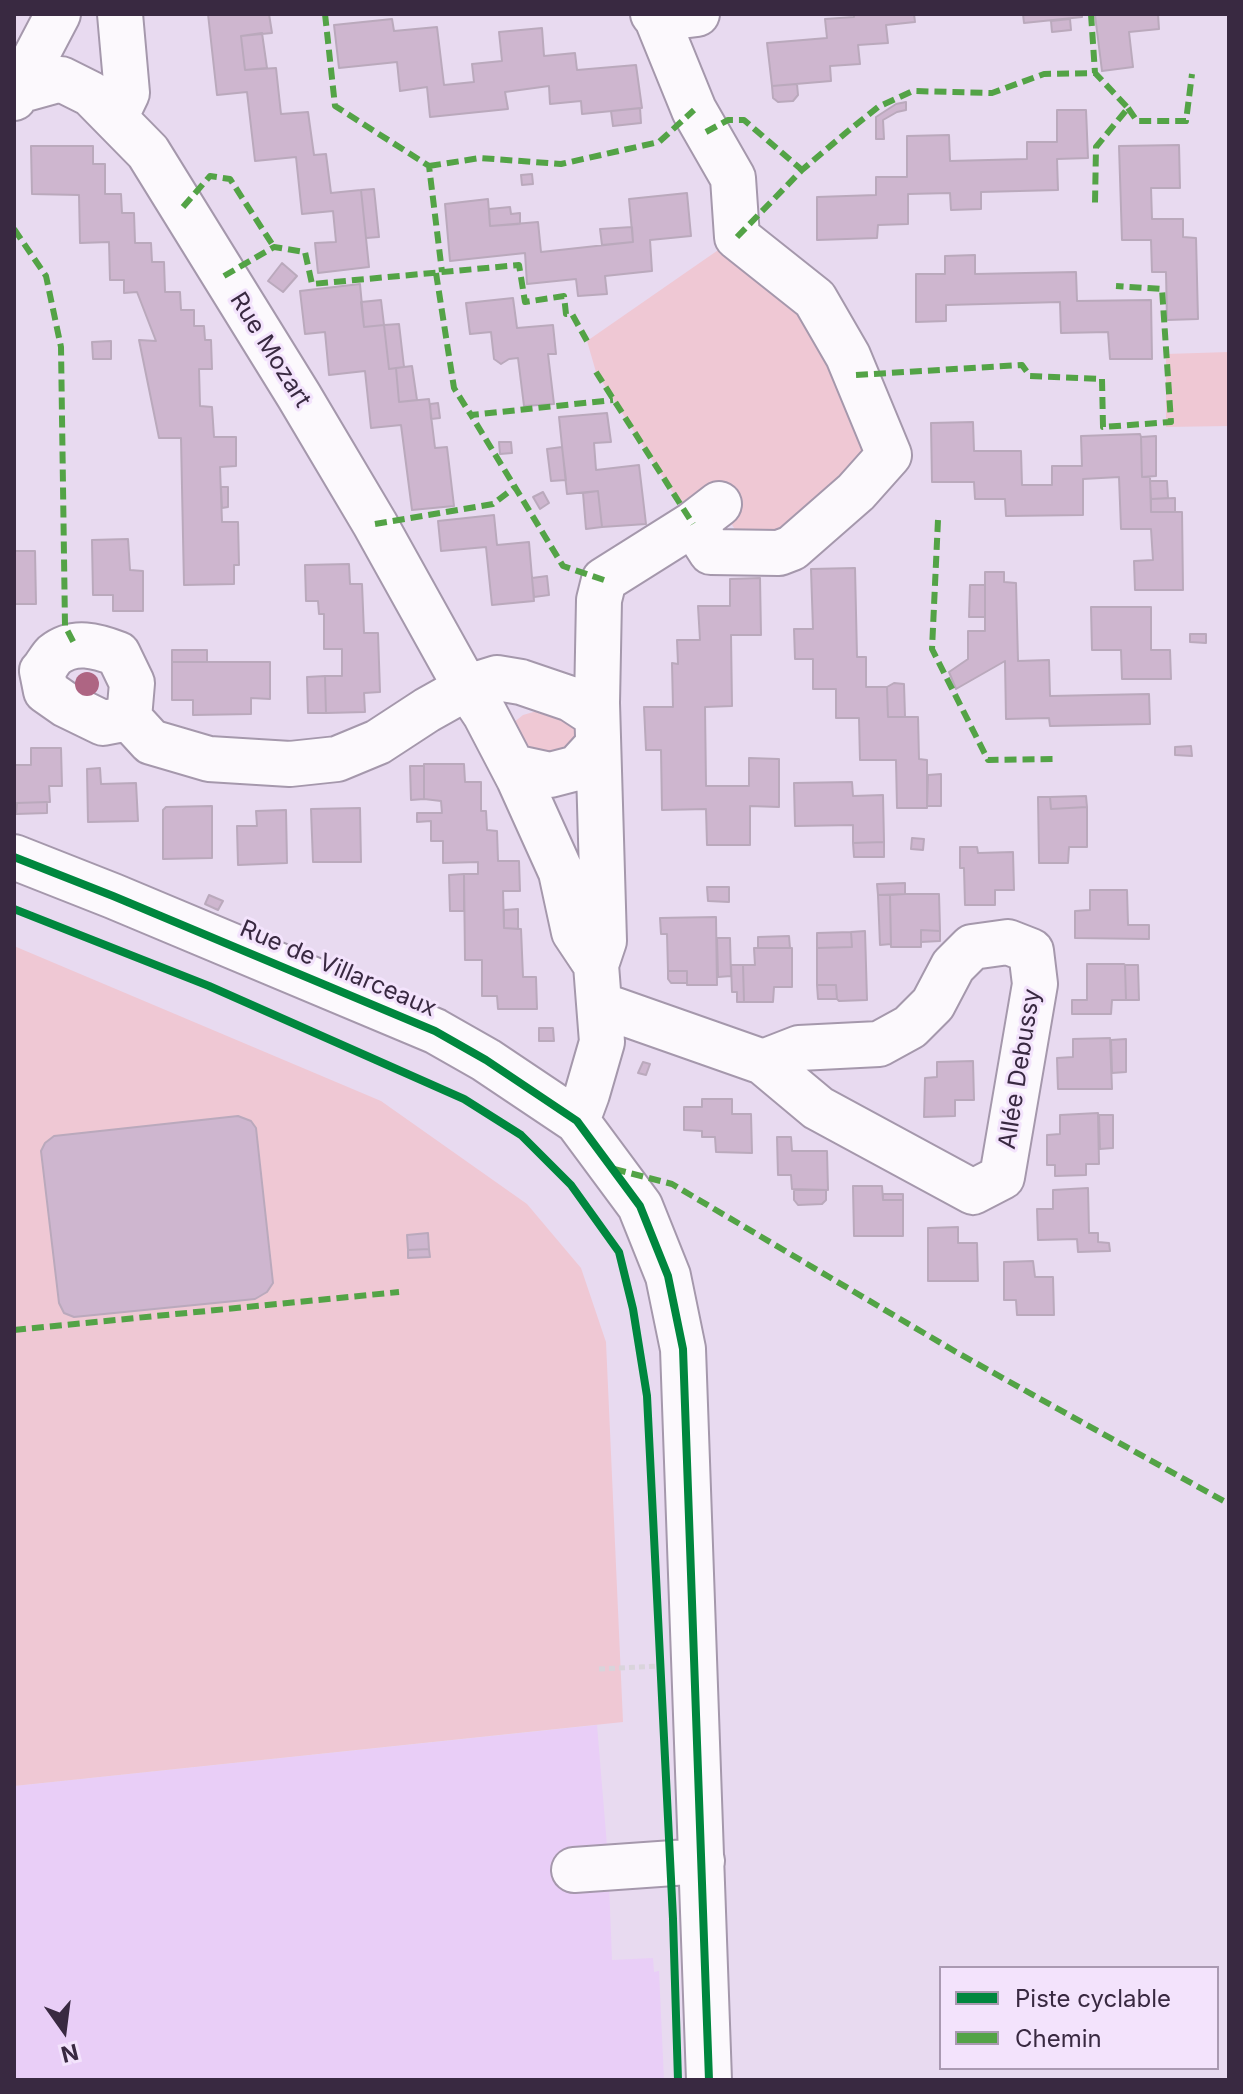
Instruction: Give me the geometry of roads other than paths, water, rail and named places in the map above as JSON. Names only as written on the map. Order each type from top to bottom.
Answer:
[{"type":"street","points":[[15,94],[58,14]]},
{"type":"street","points":[[115,118],[127,93],[120,14]]},
{"type":"street","points":[[577,1121],[602,1042],[598,985],[604,941],[589,720],[599,600],[604,580],[706,514],[711,552],[779,553],[792,548],[856,492],[889,455],[848,356],[815,299],[737,237],[733,178],[694,110],[669,16]]},
{"type":"street","name":"Rue Mozart","points":[[15,94],[61,79],[91,94],[148,152],[322,434],[506,754],[561,872],[574,932],[598,985]]},
{"type":"street","points":[[129,718],[151,742],[209,759],[290,764],[337,759],[378,742],[468,687],[497,678],[521,682],[589,720]]},
{"type":"street","points":[[512,702],[589,720],[577,768],[550,775],[506,754],[500,714],[512,702]]},
{"type":"street","name":"Rue de Villarceaux","points":[[14,857],[435,1031],[486,1060],[577,1121],[640,1206],[668,1276],[683,1349],[709,2080]]},
{"type":"street","name":"Allée Debussy","points":[[598,985],[763,1062],[818,1108],[973,1192],[1002,1177],[1035,984],[1031,951],[1008,942],[972,947],[953,966],[933,1004],[910,1027],[879,1044],[799,1048],[763,1062]]},
{"type":"street","points":[[574,1870],[702,1861]]}]
